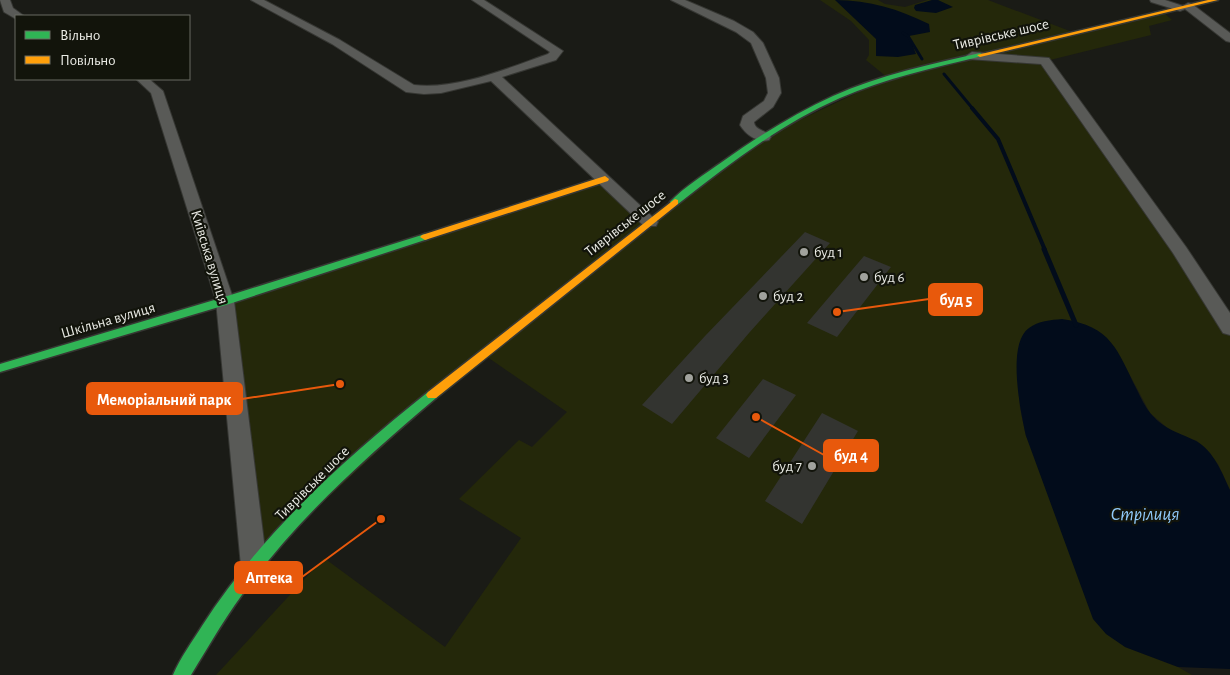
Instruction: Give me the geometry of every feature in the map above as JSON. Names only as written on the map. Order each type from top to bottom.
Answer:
[{"type":"main road","name":"Тиврівське шосе","points":[[181,675],[254,566],[323,492],[380,438],[650,222],[764,137],[828,101],[909,72],[1215,0]]},
{"type":"main road","name":"Шкільна вулиця","points":[[0,368],[225,301],[605,179]]},
{"type":"street","points":[[259,2],[275,0]]},
{"type":"street","points":[[259,2],[336,42],[411,89],[420,92],[433,91],[493,76],[552,57],[558,51],[476,0]]},
{"type":"street","points":[[676,0],[747,34],[757,44],[772,74],[775,95],[770,103],[748,119],[746,123],[752,132],[764,137]]},
{"type":"street","points":[[1155,0],[1184,7],[1230,39]]},
{"type":"street","points":[[3,1],[8,10],[17,15]]},
{"type":"street","points":[[972,56],[1045,61],[1180,251],[1230,328]]},
{"type":"street","points":[[493,76],[650,222]]},
{"type":"street","name":"Київська вулиця","points":[[143,80],[156,91],[225,301],[254,566]]},
{"type":"green space","points":[[820,0],[878,0],[885,4],[905,7],[927,0],[988,0],[1075,33],[1163,12],[1172,20],[1149,26],[1151,35],[1046,61],[1126,173],[1230,335],[1230,490],[1218,464],[1197,441],[1172,432],[1150,413],[1124,364],[1039,364],[1018,386],[1020,408],[1026,436],[1125,647],[1178,667],[1192,675],[216,675],[324,558],[445,647],[521,538],[459,499],[519,440],[532,447],[567,412],[483,354],[254,566],[225,301],[605,179],[651,222],[764,137],[888,78],[866,60],[869,55],[869,40],[851,21]]},
{"type":"water","points":[[835,0],[872,4],[895,10],[929,24],[930,32],[909,36],[916,54],[898,57],[876,56],[876,39]]},
{"type":"water","points":[[938,0],[953,7],[936,13],[916,11],[914,8],[915,5]]},
{"type":"water","name":"Стрілиця","points":[[1062,319],[1092,327],[1111,342],[1151,414],[1167,427],[1196,441],[1208,450],[1224,477],[1230,490],[1230,669],[1178,667],[1125,647],[1106,634],[1093,619],[1026,436],[1017,379],[1018,348],[1022,336],[1029,328],[1036,324]]},
{"type":"building","points":[[805,232],[830,243],[749,333],[672,424],[642,405],[705,336]]},
{"type":"building","points":[[864,256],[891,267],[837,337],[807,323]]},
{"type":"building","points":[[763,379],[796,395],[749,458],[716,438]]},
{"type":"building","name":"буд 7","points":[[822,413],[858,431],[802,524],[765,501]]},
{"type":"waterway","points":[[903,33],[908,36],[922,59]]},
{"type":"waterway","points":[[944,74],[973,109]]},
{"type":"waterway","points":[[972,108],[998,139],[1045,250]]},
{"type":"waterway","points":[[1044,249],[1076,325]]},
{"type":"traffic: fast","points":[[675,202],[713,173],[773,132],[837,97],[890,78],[980,55]]},
{"type":"traffic: fast","points":[[0,368],[225,301],[425,237]]},
{"type":"traffic: fast","points":[[181,675],[235,590],[276,541],[340,475],[432,395]]},
{"type":"traffic: slow","points":[[980,55],[1215,0]]},
{"type":"traffic: slow","points":[[425,237],[605,179]]},
{"type":"traffic: slow","points":[[432,395],[675,202]]},
{"type":"place","name":"буд 1","points":[[804,252]]},
{"type":"place","name":"буд 6","points":[[864,277]]},
{"type":"place","name":"буд 2","points":[[763,296]]},
{"type":"place","name":"буд 5","points":[[837,312]]},
{"type":"place","name":"буд 3","points":[[689,378]]},
{"type":"place","name":"Меморіальний парк","points":[[340,384]]},
{"type":"place","name":"буд 4","points":[[756,417]]},
{"type":"place","name":"буд 7","points":[[812,466]]},
{"type":"place","name":"Аптека","points":[[381,519]]}]
